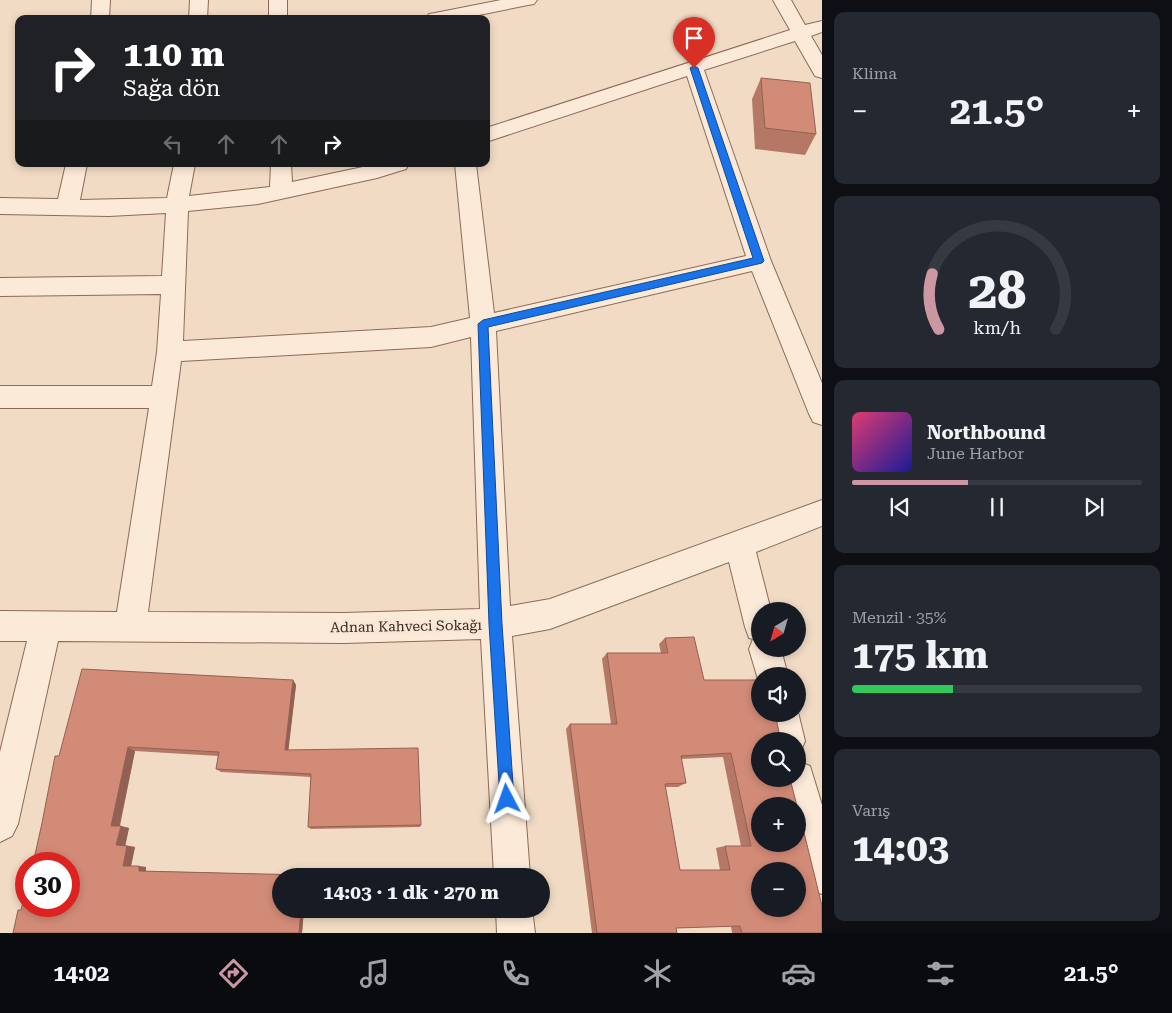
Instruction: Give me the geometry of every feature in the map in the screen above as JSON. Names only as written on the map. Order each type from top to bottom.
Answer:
[{"type":"street","points":[[100,15],[101,0]]},
{"type":"street","points":[[198,15],[199,0]]},
{"type":"street","points":[[278,0],[278,15]]},
{"type":"street","points":[[430,0],[434,15]]},
{"type":"street","points":[[450,15],[528,0]]},
{"type":"street","points":[[782,0],[802,32],[822,72]]},
{"type":"street","points":[[490,134],[822,26]]},
{"type":"street","points":[[694,68],[759,261],[822,414]]},
{"type":"street","points":[[67,208],[75,167]]},
{"type":"street","points":[[130,627],[170,352],[177,205],[183,167]]},
{"type":"street","points":[[280,167],[281,192]]},
{"type":"street","points":[[0,206],[109,208],[177,205],[258,197],[390,167]]},
{"type":"street","points":[[465,167],[483,324],[496,624],[511,868]]},
{"type":"street","points":[[170,352],[431,337],[759,261]]},
{"type":"street","points":[[0,287],[173,285]]},
{"type":"street","points":[[0,397],[164,397]]},
{"type":"street","name":"Adnan Kahveci Sokağı","points":[[0,626],[344,628],[496,624],[550,614],[822,513]]},
{"type":"street","points":[[740,545],[754,602]]},
{"type":"street","points":[[0,824],[46,627]]},
{"type":"street","points":[[800,787],[822,876]]},
{"type":"street","points":[[515,918],[516,933]]},
{"type":"building","points":[[761,78],[810,83],[816,134],[765,128]]},
{"type":"building","points":[[694,637],[704,680],[751,680],[751,722],[777,722],[779,732],[751,732],[751,787],[792,787],[795,797],[751,797],[751,846],[751,852],[806,852],[806,841],[822,906],[822,933],[742,933],[740,926],[676,928],[677,933],[597,933],[570,724],[617,724],[607,653],[668,653],[665,638]],"holes":[[[731,753],[751,846],[725,846],[730,870],[680,870],[665,784],[686,783],[681,756]]]},
{"type":"building","points":[[82,669],[293,680],[285,750],[418,748],[421,825],[308,827],[311,774],[216,769],[219,752],[128,747],[111,826],[121,826],[116,845],[127,846],[123,866],[139,866],[139,871],[272,874],[272,918],[300,918],[299,933],[13,933],[16,917],[80,917],[80,852],[36,852],[55,756],[59,756]]},
{"type":"route","points":[[507,799],[496,624],[483,324],[759,261],[694,68]]}]
